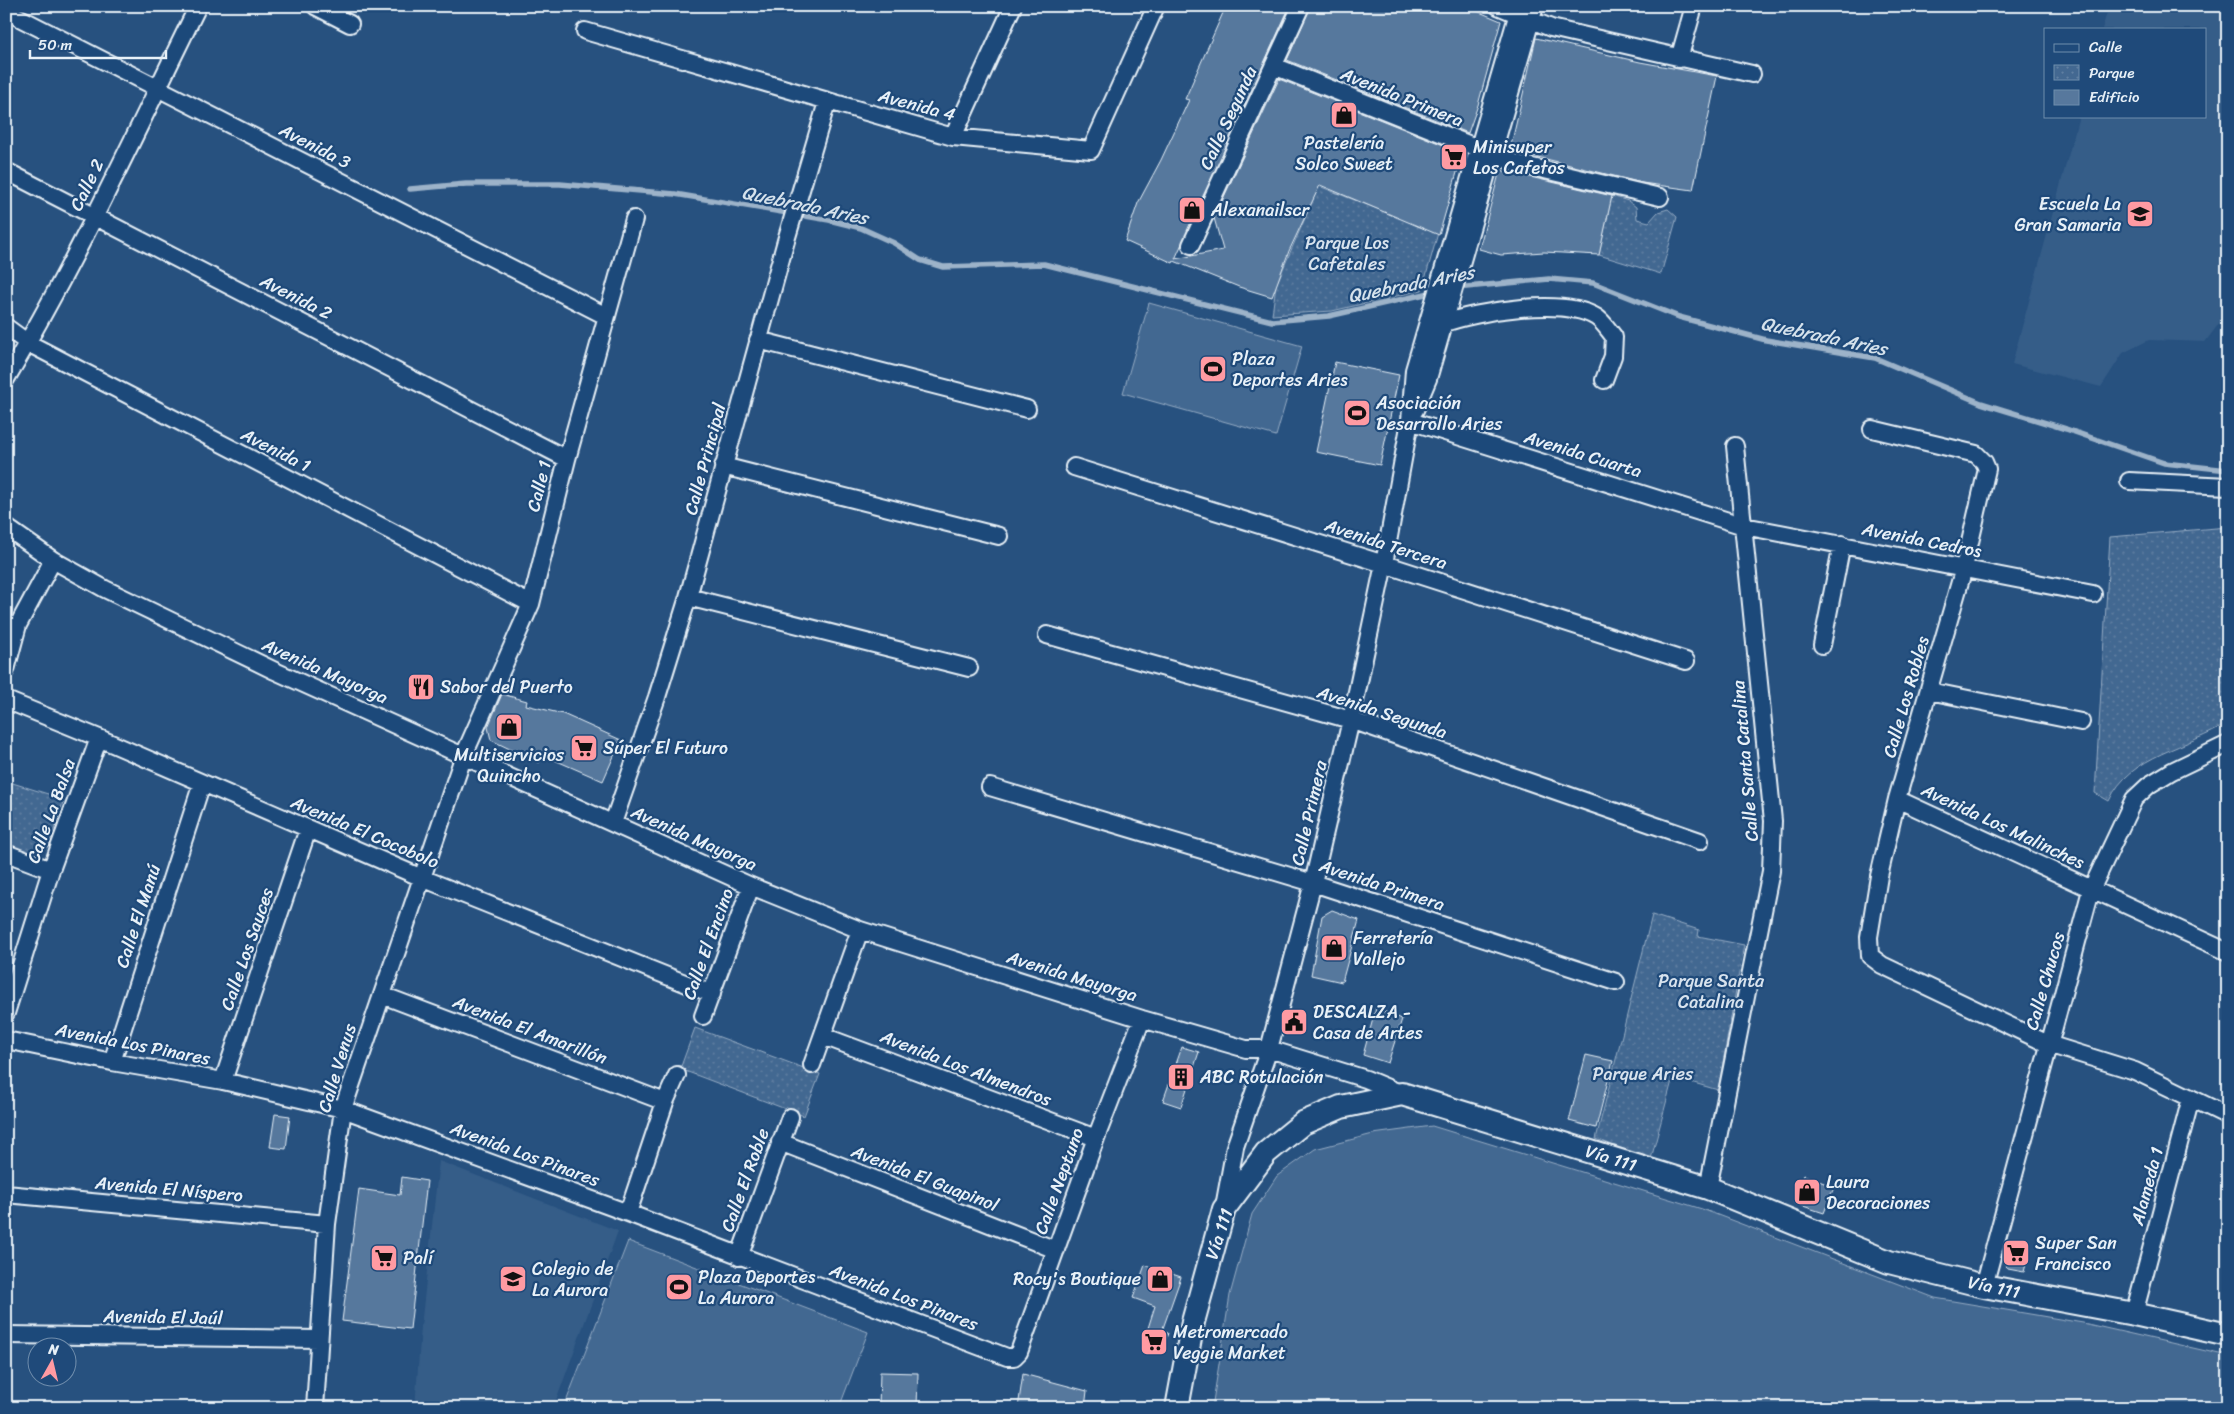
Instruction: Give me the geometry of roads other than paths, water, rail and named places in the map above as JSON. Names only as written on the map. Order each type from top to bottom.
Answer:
[{"type":"main road","name":"Vía 111","points":[[1177,1408],[1193,1322],[1224,1209],[1266,1153],[1303,1123],[1341,1107],[1402,1094],[1708,1188],[1889,1262],[1984,1286],[2134,1314],[2228,1335]]},
{"type":"street","name":"Calle 2","points":[[6,379],[28,343],[94,216],[198,6]]},
{"type":"street","points":[[315,6],[350,24]]},
{"type":"street","points":[[953,137],[1013,6]]},
{"type":"street","name":"Avenida 4","points":[[585,31],[953,137],[1091,150],[1156,6]]},
{"type":"street","name":"Calle Segunda","points":[[1190,245],[1301,6]]},
{"type":"street","points":[[1498,6],[1526,12],[1551,28],[1752,74]]},
{"type":"street","points":[[1679,58],[1694,6]]},
{"type":"street","name":"Avenida 3","points":[[6,11],[606,316]]},
{"type":"street","points":[[1410,421],[1414,370],[1441,303],[1526,12]]},
{"type":"street","name":"Avenida Primera","points":[[1274,66],[1515,163],[1660,197]]},
{"type":"street","name":"Calle Principal","points":[[613,824],[657,697],[688,596],[803,180],[827,102]]},
{"type":"street","name":"Avenida 2","points":[[6,171],[567,459]]},
{"type":"street","name":"Calle 1","points":[[464,755],[531,604],[567,459],[634,220]]},
{"type":"street","points":[[1410,421],[1428,379],[1442,324],[1441,303]]},
{"type":"street","points":[[1442,324],[1492,311],[1535,307],[1577,309],[1597,317],[1614,337],[1613,356],[1604,380]]},
{"type":"street","name":"Avenida 1","points":[[6,327],[28,343],[531,604]]},
{"type":"street","points":[[758,340],[1026,409]]},
{"type":"street","name":"Avenida Cuarta","points":[[1410,421],[1744,526]]},
{"type":"street","name":"Calle Primera","points":[[1224,1209],[1235,1147],[1269,1050],[1313,883],[1351,720],[1384,564],[1410,421]]},
{"type":"street","name":"Calle Los Robles","points":[[1872,429],[1976,454],[1988,469],[1964,568],[1930,691],[1897,799],[1879,876],[1869,937],[1870,956],[1882,965],[2048,1044]]},
{"type":"street","name":"Calle Santa Catalina","points":[[1708,1188],[1710,1170],[1771,871],[1773,821],[1744,526],[1734,446]]},
{"type":"street","points":[[723,466],[999,536]]},
{"type":"street","name":"Avenida Tercera","points":[[1074,467],[1686,661]]},
{"type":"street","points":[[2129,481],[2228,486]]},
{"type":"street","name":"Avenida Mayorga","points":[[6,526],[53,560],[105,589],[275,671],[751,886],[860,930],[1142,1019],[1246,1049],[1269,1050],[1366,1080],[1402,1094]]},
{"type":"street","name":"Avenida Cedros","points":[[1744,526],[2093,594]]},
{"type":"street","points":[[1822,645],[1842,544]]},
{"type":"street","points":[[6,670],[18,626],[53,560]]},
{"type":"street","points":[[688,596],[969,668]]},
{"type":"street","name":"Avenida Segunda","points":[[1048,635],[1351,720],[1700,841]]},
{"type":"street","points":[[1930,691],[2081,722]]},
{"type":"street","name":"Avenida El Cocobolo","points":[[6,700],[99,738],[422,878],[712,994]]},
{"type":"street","name":"Calle La Balsa","points":[[6,1012],[51,870],[99,738]]},
{"type":"street","name":"Calle Chucos","points":[[1984,1286],[2048,1044],[2092,890],[2134,799],[2149,785],[2164,775],[2228,744]]},
{"type":"street","name":"Calle Venus","points":[[315,1408],[327,1224],[343,1109],[464,755]]},
{"type":"street","name":"Calle El Manú","points":[[112,1062],[202,783]]},
{"type":"street","name":"Avenida Primera","points":[[990,787],[1313,883],[1616,982]]},
{"type":"street","name":"Avenida Los Malinches","points":[[1897,799],[2228,952]]},
{"type":"street","name":"Calle Los Sauces","points":[[223,1081],[308,829]]},
{"type":"street","points":[[6,853],[51,870]]},
{"type":"street","name":"Calle El Encino","points":[[703,1016],[751,886]]},
{"type":"street","points":[[812,1065],[860,930]]},
{"type":"street","name":"Avenida El Amarillón","points":[[382,995],[665,1102]]},
{"type":"street","name":"Calle Neptuno","points":[[1014,1357],[1019,1352],[1096,1138],[1142,1019]]},
{"type":"street","name":"Avenida Los Almendros","points":[[823,1036],[1096,1138]]},
{"type":"street","name":"Avenida Los Pinares","points":[[6,1040],[112,1062],[223,1081],[343,1109],[628,1213],[1007,1357],[1014,1357]]},
{"type":"street","points":[[2048,1044],[2135,1070],[2228,1116]]},
{"type":"street","points":[[628,1213],[665,1102],[677,1075]]},
{"type":"street","name":"Alameda 1","points":[[2134,1314],[2190,1098]]},
{"type":"street","name":"Calle El Roble","points":[[738,1256],[790,1116]]},
{"type":"street","name":"Avenida El Guapinol","points":[[780,1142],[1056,1250]]},
{"type":"street","name":"Avenida El Níspero","points":[[6,1194],[327,1224]]},
{"type":"street","name":"Avenida El Jaúl","points":[[6,1334],[318,1339]]},
{"type":"waterway","name":"Quebrada Aries","points":[[410,189],[466,184],[560,184],[675,194],[829,220],[861,228],[894,243],[920,260],[943,267],[1044,264],[1272,321],[1329,316],[1434,292]]},
{"type":"waterway","name":"Quebrada Aries","points":[[1456,288],[1549,279],[1593,283],[1679,317],[1766,340],[1875,358],[1981,403],[2066,429],[2164,463],[2228,470]]},
{"type":"place","name":"Pastelería Solco Sweet","points":[[1344,115]]},
{"type":"place","name":"Minisuper Los Cafetos","points":[[1454,157]]},
{"type":"place","name":"Alexanailscr","points":[[1192,210]]},
{"type":"place","name":"Escuela La Gran Samaria","points":[[2140,214]]},
{"type":"place","name":"Plaza Deportes Aries","points":[[1213,369]]},
{"type":"place","name":"Asociación Desarrollo Aries","points":[[1357,413]]},
{"type":"place","name":"Sabor del Puerto","points":[[421,687]]},
{"type":"place","name":"Multiservicios Quincho","points":[[509,727]]},
{"type":"place","name":"Súper El Futuro","points":[[584,748]]},
{"type":"place","name":"Ferretería Vallejo","points":[[1334,948]]},
{"type":"place","name":"DESCALZA - Casa de Artes","points":[[1294,1022]]},
{"type":"place","name":"ABC Rotulación","points":[[1181,1077]]},
{"type":"place","name":"Laura Decoraciones","points":[[1807,1192]]},
{"type":"place","name":"Super San Francisco","points":[[2016,1253]]},
{"type":"place","name":"Palí","points":[[384,1258]]},
{"type":"place","name":"Colegio de La Aurora","points":[[513,1279]]},
{"type":"place","name":"Rocy's Boutique","points":[[1160,1279]]},
{"type":"place","name":"Plaza Deportes La Aurora","points":[[679,1287]]},
{"type":"place","name":"Metromercado Veggie Market","points":[[1154,1342]]},
{"type":"park label","name":"Parque Los Cafetales","points":[[1347,253]]},
{"type":"park label","name":"Parque Santa Catalina","points":[[1711,991]]},
{"type":"park label","name":"Parque Aries","points":[[1643,1074]]}]
